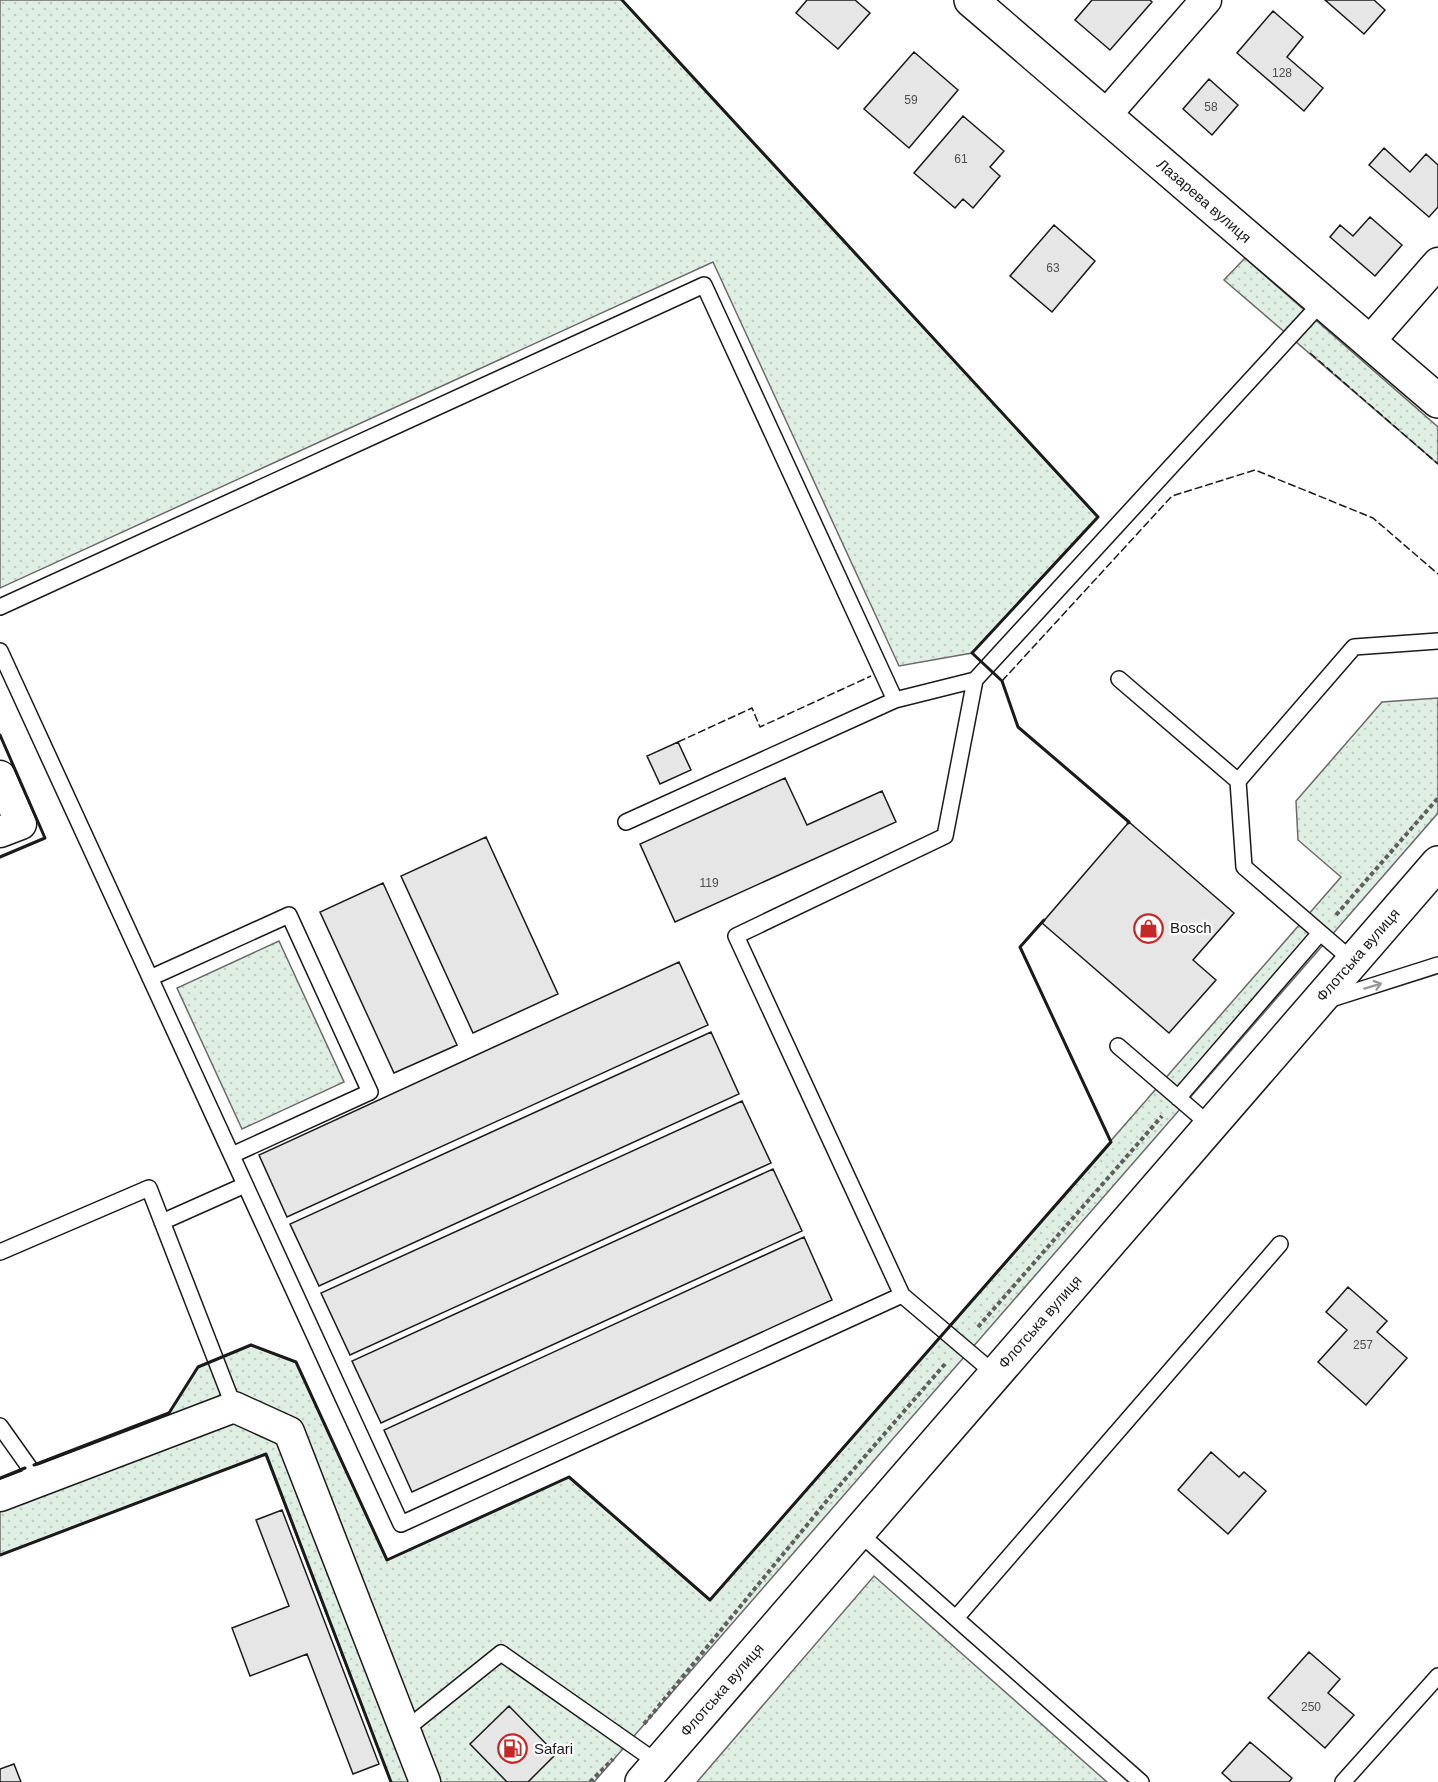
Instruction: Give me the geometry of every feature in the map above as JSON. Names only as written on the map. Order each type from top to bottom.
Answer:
[{"type":"street","name":"Лазарева вулиця","points":[[971,0],[1438,401]]},
{"type":"street","points":[[1106,116],[1206,0]]},
{"type":"street","points":[[1369,342],[1438,263]]},
{"type":"street","points":[[0,776],[21,824],[0,832]]},
{"type":"street","name":"Флотська вулиця","points":[[650,1772],[1438,863]]},
{"type":"street","points":[[0,1496],[234,1407],[289,1432],[425,1782]]},
{"type":"lane","points":[[0,607],[704,285],[895,700]]},
{"type":"lane","points":[[995,1374],[902,1295],[736,936],[945,836],[975,680],[1322,302]]},
{"type":"lane","points":[[1353,961],[1244,867],[1238,781],[1354,647],[1438,641]]},
{"type":"lane","points":[[0,651],[401,1524],[902,1295]]},
{"type":"lane","points":[[1119,679],[1238,781]]},
{"type":"lane","points":[[627,822],[895,700],[975,680]]},
{"type":"lane","points":[[150,978],[289,915],[370,1092],[232,1155]]},
{"type":"lane","points":[[1178,1098],[1320,933]]},
{"type":"lane","points":[[1317,1003],[1438,965]]},
{"type":"lane","points":[[1118,1046],[1210,1126]]},
{"type":"lane","points":[[162,1222],[245,1185]]},
{"type":"lane","points":[[0,1252],[149,1188],[234,1407]]},
{"type":"lane","points":[[956,1618],[1280,1244]]},
{"type":"lane","points":[[0,1426],[39,1481]]},
{"type":"lane","points":[[858,1532],[1141,1782]]},
{"type":"lane","points":[[405,1730],[501,1653],[629,1742],[650,1772]]},
{"type":"lane","points":[[1343,1782],[1438,1676]]},
{"type":"path","points":[[1320,933],[1438,798]]},
{"type":"path","points":[[590,1782],[629,1742],[834,1492],[1178,1098]]},
{"type":"green space","points":[[0,0],[622,0],[1098,517],[972,653],[899,666],[713,262],[0,588]]},
{"type":"green space","points":[[1245,258],[1438,427],[1438,464],[1224,280]]},
{"type":"green space","points":[[1438,698],[1438,813],[594,1782],[391,1782],[265,1454],[0,1555],[0,1478],[169,1413],[198,1367],[251,1345],[296,1362],[387,1560],[569,1477],[710,1600],[1341,877],[1298,840],[1296,801],[1382,702]]},
{"type":"green space","points":[[279,941],[344,1082],[242,1129],[177,988]]},
{"type":"green space","points":[[874,1576],[1107,1782],[697,1782]]},
{"type":"building","points":[[807,0],[855,0],[870,13],[838,49],[796,13]]},
{"type":"building","points":[[1092,0],[1150,0],[1152,2],[1110,50],[1075,20]]},
{"type":"building","points":[[1325,0],[1374,0],[1385,10],[1364,34]]},
{"type":"building","points":[[1273,11],[1303,37],[1287,57],[1323,88],[1304,111],[1237,53]]},
{"type":"building","points":[[914,52],[958,90],[909,148],[864,109]]},
{"type":"building","points":[[1209,79],[1238,105],[1212,135],[1183,109]]},
{"type":"building","points":[[963,116],[1004,151],[990,167],[1000,176],[973,208],[963,199],[955,208],[914,173]]},
{"type":"building","points":[[1384,148],[1410,172],[1426,154],[1438,165],[1438,207],[1429,217],[1369,165]]},
{"type":"building","points":[[1370,217],[1402,245],[1375,276],[1330,237],[1340,225],[1353,236]]},
{"type":"building","points":[[1054,225],[1095,261],[1052,312],[1010,276]]},
{"type":"building","points":[[678,742],[691,770],[660,784],[647,756]]},
{"type":"building","points":[[785,778],[807,825],[882,791],[896,822],[675,922],[640,844]]},
{"type":"building","points":[[1129,822],[1234,913],[1193,960],[1216,980],[1169,1033],[1042,923]]},
{"type":"building","points":[[486,837],[558,994],[473,1033],[401,876]]},
{"type":"building","points":[[383,883],[457,1045],[394,1073],[320,912]]},
{"type":"building","points":[[679,962],[708,1025],[287,1217],[259,1155]]},
{"type":"building","points":[[711,1032],[739,1094],[319,1286],[290,1224]]},
{"type":"building","points":[[742,1101],[771,1163],[350,1355],[321,1293]]},
{"type":"building","points":[[773,1169],[802,1231],[381,1423],[352,1361]]},
{"type":"building","points":[[804,1237],[832,1300],[412,1492],[384,1430]]},
{"type":"building","points":[[1348,1287],[1387,1321],[1377,1332],[1407,1358],[1366,1405],[1318,1362],[1347,1330],[1326,1312]]},
{"type":"building","points":[[1211,1452],[1239,1477],[1244,1472],[1266,1491],[1228,1534],[1178,1490]]},
{"type":"building","points":[[282,1510],[379,1764],[353,1774],[307,1654],[250,1676],[232,1628],[289,1606],[256,1520]]},
{"type":"building","points":[[1309,1652],[1340,1679],[1328,1693],[1354,1715],[1325,1748],[1268,1698]]},
{"type":"building","points":[[509,1706],[556,1754],[528,1782],[507,1782],[470,1744]]},
{"type":"building","points":[[1250,1742],[1292,1778],[1289,1782],[1232,1782],[1222,1773]]},
{"type":"building","points":[[14,1764],[21,1782],[0,1782],[0,1769]]},
{"type":"fence","points":[[1310,353],[1438,464]]},
{"type":"fence","points":[[1002,681],[1172,496],[1255,470],[1373,518],[1438,574]]},
{"type":"fence","points":[[678,742],[752,708],[760,727],[871,676]]},
{"type":"wall","points":[[622,0],[1098,517],[972,653],[1002,681],[1018,727],[1128,823]]},
{"type":"wall","points":[[0,735],[45,838],[0,857]]},
{"type":"wall","points":[[34,1465],[169,1413],[198,1367],[251,1345],[296,1362],[387,1560],[569,1477],[710,1600],[1111,1142],[1020,947],[1044,920]]},
{"type":"wall","points":[[0,1555],[266,1454],[391,1782]]},
{"type":"wall","points":[[0,1478],[25,1468]]},
{"type":"place","name":"Bosch","points":[[1149,928]]},
{"type":"place","name":"Safari","points":[[513,1749]]}]
